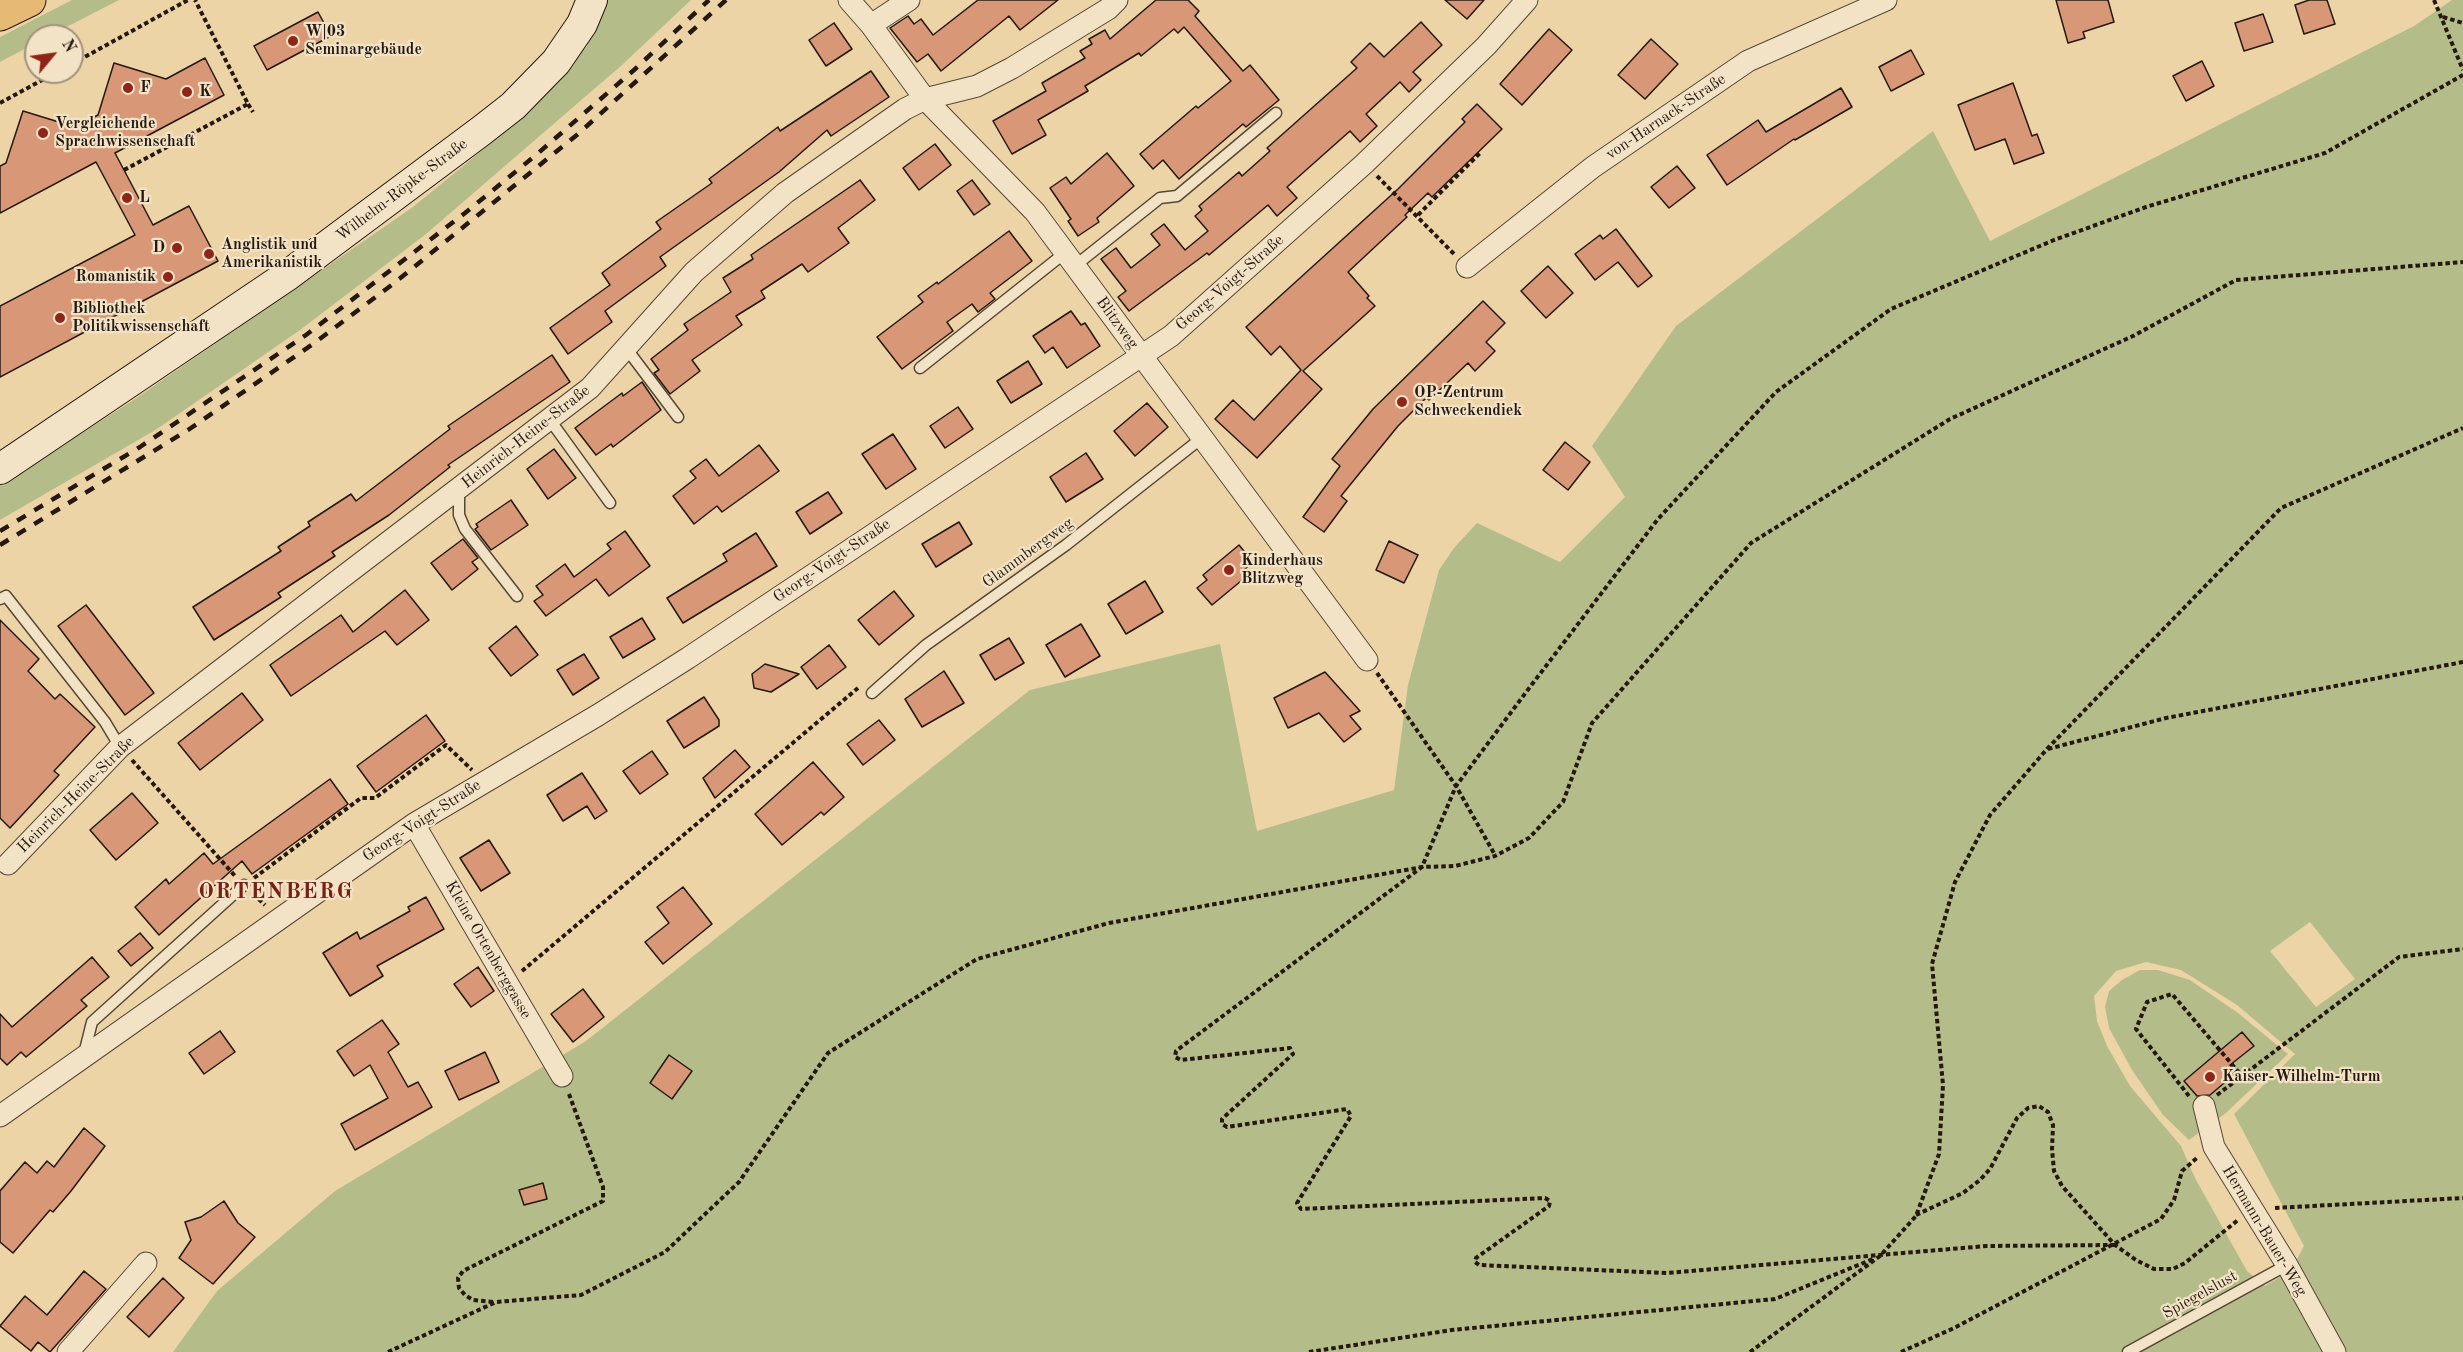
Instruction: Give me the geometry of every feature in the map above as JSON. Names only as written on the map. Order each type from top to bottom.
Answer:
[{"type":"highway","points":[[0,15],[29,0]]},
{"type":"main road","name":"Wilhelm-Röpke-Straße","points":[[0,469],[288,275],[513,106],[556,62],[582,24],[592,0]]},
{"type":"street","name":"Blitzweg","points":[[849,0],[871,25],[925,99],[1006,180],[1071,259],[1367,660]]},
{"type":"street","points":[[871,25],[909,0]]},
{"type":"street","name":"Heinrich-Heine-Straße","points":[[8,864],[120,747],[590,388],[694,272],[740,230],[841,153],[925,99],[977,86],[1012,68],[1108,9],[1117,0]]},
{"type":"street","name":"Georg-Voigt-Straße","points":[[0,1116],[414,824],[598,715],[688,658],[1171,336],[1364,164],[1486,46],[1527,0]]},
{"type":"street","name":"von-Harnack-Straße","points":[[1467,267],[1593,167],[1748,61],[1886,0]]},
{"type":"street","name":"Kleine Ortenberggasse","points":[[414,824],[562,1076]]},
{"type":"street","name":"Hermann-Bauer-Weg","points":[[2204,1106],[2214,1147],[2336,1352]]},
{"type":"street","points":[[68,1352],[146,1263]]},
{"type":"lane","points":[[920,368],[1160,198],[1176,196],[1276,113]]},
{"type":"lane","points":[[626,348],[678,417]]},
{"type":"lane","points":[[550,420],[610,503]]},
{"type":"lane","name":"Glammbergweg","points":[[872,693],[926,645],[1066,545],[1203,437]]},
{"type":"lane","points":[[459,489],[459,515],[465,529],[517,596]]},
{"type":"lane","points":[[0,599],[6,596],[105,722],[120,747]]},
{"type":"lane","points":[[84,1055],[92,1022],[244,885]]},
{"type":"lane","name":"Spiegelslust","points":[[2128,1352],[2286,1265]]},
{"type":"path","points":[[84,57],[188,0]]},
{"type":"path","points":[[195,0],[253,112]]},
{"type":"path","points":[[2434,0],[2463,70]]},
{"type":"path","points":[[2442,16],[2463,23]]},
{"type":"path","points":[[2115,1245],[1986,1246],[1666,1273],[1479,1265],[1475,1262],[1476,1258],[1549,1206],[1550,1201],[1545,1198],[1301,1209],[1297,1206],[1351,1116],[1347,1109],[1227,1127],[1222,1124],[1222,1119],[1293,1054],[1290,1048],[1181,1060],[1175,1057],[1176,1051],[1422,867],[1456,786],[1658,519],[1776,392],[1891,309],[2054,240],[2146,207],[2325,153],[2463,75]]},
{"type":"path","points":[[0,103],[35,84]]},
{"type":"path","points":[[124,170],[248,104]]},
{"type":"path","points":[[1418,215],[1481,153]]},
{"type":"path","points":[[1364,164],[1418,215],[1467,267]]},
{"type":"path","points":[[562,1076],[603,1187],[603,1201],[463,1271],[458,1278],[459,1288],[473,1300],[496,1302],[581,1294],[665,1252],[739,1182],[828,1053],[977,958],[1109,923],[1422,867],[1455,866],[1495,856],[1529,838],[1563,802],[1592,723],[1751,543],[1950,419],[2133,336],[2236,280],[2463,262]]},
{"type":"path","points":[[1750,1352],[1880,1256],[1916,1215],[1939,1154],[1943,1085],[1932,964],[1954,882],[1990,816],[2047,749],[2282,508],[2463,428]]},
{"type":"path","points":[[1367,660],[1456,786],[1495,856]]},
{"type":"path","points":[[2047,749],[2166,718],[2463,662]]},
{"type":"path","points":[[508,984],[861,685]]},
{"type":"path","points":[[244,885],[361,798],[375,798],[446,745],[484,781]]},
{"type":"path","points":[[120,747],[244,885],[278,918]]},
{"type":"path","points":[[2241,1075],[2172,994],[2147,1002],[2136,1029],[2198,1108],[2204,1106],[2241,1075],[2399,957],[2463,949]]},
{"type":"path","points":[[1916,1215],[1963,1194],[1980,1180],[1990,1169],[2017,1118],[2028,1108],[2039,1107],[2048,1112],[2053,1125],[2054,1171],[2062,1186],[2115,1245],[2154,1269],[2173,1269],[2185,1263],[2251,1210],[2463,1198]]},
{"type":"path","points":[[1901,1352],[1954,1328],[2115,1245],[2168,1212],[2174,1200],[2182,1171],[2194,1159]]},
{"type":"path","points":[[1309,1352],[1452,1330],[1775,1299],[1880,1256]]},
{"type":"path","points":[[388,1352],[496,1302]]},
{"type":"green space","points":[[72,0],[119,0],[72,24],[25,24]]},
{"type":"green space","points":[[602,0],[691,0],[622,65],[426,234],[300,330],[157,429],[0,520],[0,485],[135,399],[413,207],[507,130],[588,45],[584,45]]},
{"type":"green space","points":[[2452,0],[2463,0],[2463,1352],[2344,1352],[2295,1263],[2304,1246],[2234,1114],[2295,1054],[2237,1005],[2181,970],[2146,962],[2116,971],[2094,996],[2097,1021],[2107,1046],[2130,1086],[2181,1146],[2195,1178],[2247,1271],[2265,1286],[2283,1275],[2326,1352],[173,1352],[217,1291],[335,1191],[586,1041],[1030,690],[1220,644],[1257,831],[1394,790],[1408,685],[1439,570],[1454,548],[1477,523],[1560,562],[1625,497],[1592,446],[1676,326],[1933,131],[1990,241],[2414,26]],"holes":[[[2310,922],[2355,979],[2316,1007],[2270,951]]]},
{"type":"green space","points":[[24,25],[24,49],[0,62],[0,37]]},
{"type":"green space","points":[[2140,970],[2158,970],[2190,980],[2238,1013],[2288,1054],[2226,1113],[2189,1140],[2163,1115],[2132,1070],[2109,1028],[2105,1007],[2109,991],[2122,980]]},
{"type":"building","points":[[978,0],[1058,0],[1020,30],[1009,16],[941,71],[928,54],[917,62],[890,28],[908,16],[914,24],[921,19],[933,35]]},
{"type":"building","points":[[1156,0],[1188,0],[1199,11],[1195,16],[1243,71],[1250,65],[1279,100],[1246,127],[1243,124],[1179,179],[1163,160],[1153,169],[1140,154],[1196,106],[1198,108],[1231,81],[1184,27],[1178,33],[1174,29],[1141,56],[1139,53],[1085,86],[1088,91],[1038,120],[1046,135],[1012,154],[993,121],[1046,91],[1042,83],[1085,58],[1080,51],[1092,44],[1089,39],[1105,30],[1110,39]]},
{"type":"building","points":[[1445,0],[1484,0],[1467,19]]},
{"type":"building","points":[[2056,0],[2108,0],[2114,22],[2083,32],[2085,38],[2068,43]]},
{"type":"building","points":[[2309,0],[2327,0],[2335,24],[2304,34],[2295,5]]},
{"type":"building","name":"W|03 Seminargebäude","points":[[318,12],[331,36],[267,70],[254,46]]},
{"type":"building","points":[[2263,14],[2273,42],[2244,51],[2235,23]]},
{"type":"building","points":[[1421,22],[1442,45],[1413,72],[1421,80],[1409,92],[1400,82],[1366,114],[1377,126],[1360,142],[1350,131],[1287,187],[1297,198],[1277,216],[1268,205],[1209,255],[1207,253],[1129,311],[1118,297],[1126,291],[1101,259],[1116,248],[1131,268],[1160,245],[1151,234],[1164,224],[1185,250],[1208,231],[1195,216],[1202,210],[1199,206],[1239,172],[1242,176],[1270,151],[1267,148],[1357,68],[1351,62],[1370,43],[1384,57]]},
{"type":"building","points":[[834,23],[852,49],[826,66],[809,40]]},
{"type":"building","points":[[1549,29],[1572,50],[1522,105],[1500,84]]},
{"type":"building","points":[[1651,39],[1678,64],[1645,99],[1618,75]]},
{"type":"building","points":[[1911,50],[1924,74],[1891,91],[1879,67]]},
{"type":"building","points":[[205,58],[224,95],[115,153],[153,225],[189,206],[218,261],[0,377],[0,306],[135,235],[96,162],[0,213],[0,166],[6,163],[23,111],[75,127],[98,115],[114,63],[166,79]]},
{"type":"building","points":[[2202,61],[2214,86],[2186,101],[2173,76]]},
{"type":"building","points":[[871,71],[889,97],[831,136],[827,130],[779,172],[660,257],[666,266],[605,311],[612,322],[568,354],[550,328],[610,285],[602,273],[661,229],[656,222],[712,183],[709,179],[778,127],[780,131]]},
{"type":"building","points":[[2013,83],[2032,136],[2037,134],[2044,153],[2014,164],[2005,139],[1975,150],[1958,105]]},
{"type":"building","points":[[1841,88],[1852,107],[1794,139],[1727,185],[1707,155],[1758,120],[1766,132]]},
{"type":"building","points":[[1477,104],[1502,129],[1432,197],[1428,193],[1405,215],[1407,217],[1348,272],[1375,306],[1303,371],[1322,389],[1257,458],[1215,419],[1233,400],[1254,420],[1301,370],[1280,346],[1271,355],[1246,327],[1398,189],[1465,122],[1462,119]]},
{"type":"building","points":[[935,144],[951,165],[919,190],[903,168]]},
{"type":"building","points":[[1107,153],[1134,186],[1097,218],[1099,222],[1078,236],[1068,221],[1071,219],[1050,188],[1066,177],[1071,184]]},
{"type":"building","points":[[1677,166],[1695,188],[1669,208],[1651,187]]},
{"type":"building","points":[[860,180],[875,200],[838,228],[849,243],[808,272],[802,264],[761,291],[765,298],[736,316],[742,325],[692,360],[700,371],[670,394],[654,373],[659,370],[651,359],[688,330],[684,324],[731,292],[723,278],[753,259],[751,255]]},
{"type":"building","points":[[972,180],[990,204],[974,215],[957,191]]},
{"type":"building","points":[[1616,229],[1652,276],[1638,287],[1618,262],[1595,280],[1575,254],[1600,235],[1603,239]]},
{"type":"building","points":[[1009,231],[1032,261],[990,293],[995,299],[978,312],[972,304],[947,322],[953,331],[902,369],[877,337],[923,302],[918,296],[937,282],[938,284]]},
{"type":"building","points":[[1548,266],[1573,293],[1546,318],[1521,291]]},
{"type":"building","points":[[1483,301],[1505,323],[1486,342],[1495,351],[1475,371],[1468,363],[1429,400],[1426,398],[1398,426],[1341,496],[1347,501],[1324,532],[1303,517],[1340,466],[1332,459],[1373,409]]},
{"type":"building","points":[[1071,311],[1081,325],[1085,323],[1100,346],[1067,368],[1053,347],[1045,353],[1033,336]]},
{"type":"building","points":[[552,355],[570,382],[448,465],[450,467],[389,515],[332,552],[335,556],[278,593],[281,597],[214,640],[193,607],[281,551],[278,547],[310,526],[308,522],[351,494],[356,501],[450,429],[448,426]]},
{"type":"building","points":[[1028,361],[1042,384],[1011,403],[997,381]]},
{"type":"building","points":[[642,382],[661,410],[613,447],[611,444],[596,455],[575,428],[622,393],[623,396]]},
{"type":"building","points":[[1147,403],[1168,427],[1135,456],[1114,431]]},
{"type":"building","points":[[958,407],[973,429],[945,448],[930,426]]},
{"type":"building","points":[[893,434],[916,469],[886,489],[862,454]]},
{"type":"building","points":[[1565,442],[1590,462],[1568,490],[1543,470]]},
{"type":"building","points":[[759,445],[779,471],[722,512],[717,506],[694,524],[673,496],[696,478],[690,471],[706,459],[719,476]]},
{"type":"building","points":[[554,449],[576,478],[548,499],[527,469]]},
{"type":"building","points":[[1086,453],[1103,479],[1066,502],[1050,477]]},
{"type":"building","points":[[828,492],[842,513],[810,534],[796,512]]},
{"type":"building","points":[[511,500],[528,525],[491,550],[475,529],[478,527],[476,524]]},
{"type":"building","points":[[959,522],[972,544],[936,567],[922,544]]},
{"type":"building","points":[[625,531],[650,566],[609,596],[596,579],[546,616],[534,601],[543,595],[536,586],[565,564],[574,577],[611,549],[607,544]]},
{"type":"building","points":[[756,533],[777,566],[683,623],[667,598],[727,561],[723,554]]},
{"type":"building","points":[[463,539],[478,558],[472,562],[478,569],[452,590],[431,563]]},
{"type":"building","points":[[1389,541],[1418,555],[1404,583],[1376,570]]},
{"type":"building","points":[[1239,545],[1253,562],[1243,571],[1247,576],[1212,605],[1197,588],[1207,580],[1203,575]]},
{"type":"building","points":[[1145,581],[1163,612],[1126,634],[1108,604]]},
{"type":"building","points":[[405,590],[429,620],[397,645],[385,631],[291,696],[270,665],[341,615],[353,632]]},
{"type":"building","points":[[894,591],[914,616],[879,645],[858,620]]},
{"type":"building","points":[[86,605],[154,693],[125,715],[58,626]]},
{"type":"building","points":[[642,618],[655,639],[623,658],[610,637]]},
{"type":"building","points":[[0,620],[39,659],[28,671],[55,699],[60,694],[95,727],[54,771],[59,775],[10,828],[0,818]]},
{"type":"building","points":[[1081,624],[1100,656],[1065,677],[1046,645]]},
{"type":"building","points":[[516,626],[538,655],[511,676],[489,648]]},
{"type":"building","points":[[1009,638],[1024,663],[995,680],[980,655]]},
{"type":"building","points":[[829,645],[846,667],[817,689],[801,667]]},
{"type":"building","points":[[584,654],[599,678],[573,695],[557,670]]},
{"type":"building","points":[[765,664],[799,674],[771,692],[754,688],[752,674]]},
{"type":"building","points":[[944,671],[964,703],[922,727],[905,699]]},
{"type":"building","points":[[1325,672],[1360,711],[1350,716],[1361,729],[1344,742],[1319,713],[1288,728],[1274,698]]},
{"type":"building","points":[[242,693],[263,720],[200,770],[178,743]]},
{"type":"building","points":[[704,697],[719,720],[719,726],[684,748],[667,721]]},
{"type":"building","points":[[426,715],[445,741],[376,792],[357,766]]},
{"type":"building","points":[[879,720],[895,740],[863,765],[847,744]]},
{"type":"building","points":[[735,750],[750,767],[715,798],[703,778]]},
{"type":"building","points":[[652,751],[668,774],[640,794],[623,771]]},
{"type":"building","points":[[813,762],[844,797],[824,815],[821,812],[782,845],[755,814]]},
{"type":"building","points":[[582,773],[607,811],[595,819],[587,806],[563,821],[547,795]]},
{"type":"building","points":[[330,779],[348,804],[252,874],[242,861],[159,935],[135,907],[166,879],[169,884],[204,853],[213,864]]},
{"type":"building","points":[[132,793],[158,823],[116,860],[90,830]]},
{"type":"building","points":[[489,840],[510,873],[481,891],[460,858]]},
{"type":"building","points":[[683,887],[712,924],[663,964],[645,942],[669,923],[657,907]]},
{"type":"building","points":[[426,897],[444,929],[377,966],[383,976],[350,996],[323,953],[357,932],[360,939],[410,911],[408,907]]},
{"type":"building","points":[[140,933],[153,948],[131,966],[118,951]]},
{"type":"building","points":[[92,957],[109,977],[81,1000],[87,1006],[26,1057],[21,1052],[7,1065],[0,1058],[0,1014],[12,1027]]},
{"type":"building","points":[[478,967],[494,991],[471,1007],[454,984]]},
{"type":"building","points":[[583,989],[604,1017],[573,1042],[551,1014]]},
{"type":"building","points":[[382,1020],[399,1044],[388,1052],[408,1087],[418,1082],[432,1107],[355,1150],[341,1124],[388,1098],[370,1065],[354,1076],[337,1051]]},
{"type":"building","points":[[220,1031],[235,1052],[204,1074],[189,1053]]},
{"type":"building","name":"Kaiser-Wilhelm-Turm","points":[[2242,1032],[2254,1046],[2230,1065],[2236,1073],[2210,1095],[2197,1096],[2184,1081]]},
{"type":"building","points":[[485,1052],[499,1082],[459,1100],[445,1071]]},
{"type":"building","points":[[669,1055],[692,1071],[672,1099],[650,1083]]},
{"type":"building","points":[[84,1128],[105,1146],[53,1212],[50,1210],[13,1253],[0,1242],[0,1191],[25,1162],[37,1173],[47,1161],[54,1167]]},
{"type":"building","points":[[543,1183],[547,1199],[524,1205],[519,1190]]},
{"type":"building","points":[[224,1201],[238,1223],[255,1237],[213,1284],[179,1258],[191,1240],[185,1222],[201,1217]]},
{"type":"building","points":[[84,1271],[106,1289],[50,1352],[38,1342],[31,1351],[0,1326],[25,1296],[47,1315]]},
{"type":"building","points":[[163,1278],[184,1298],[149,1337],[127,1317]]},
{"type":"railway","points":[[0,531],[140,447],[306,335],[465,213],[536,155],[634,70],[709,0]]},
{"type":"railway","points":[[0,545],[188,430],[313,344],[393,284],[578,134],[726,0]]},
{"type":"place","name":"W|03 Seminargebäude","points":[[293,41]]},
{"type":"place","name":"F","points":[[128,88]]},
{"type":"place","name":"K","points":[[187,92]]},
{"type":"place","name":"Vergleichende Sprachwissenschaft","points":[[43,133]]},
{"type":"place","name":"L","points":[[127,198]]},
{"type":"place","name":"D","points":[[177,248]]},
{"type":"place","name":"Anglistik und Amerikanistik","points":[[209,254]]},
{"type":"place","name":"Romanistik","points":[[168,277]]},
{"type":"place","name":"Bibliothek Politikwissenschaft","points":[[60,318]]},
{"type":"place","name":"OP-Zentrum Schweckendiek","points":[[1402,402]]},
{"type":"place","name":"Kinderhaus Blitzweg","points":[[1229,570]]},
{"type":"place","name":"Kaiser-Wilhelm-Turm","points":[[2210,1077]]},
{"type":"district","name":"ORTENBERG","points":[[276,892]]}]
